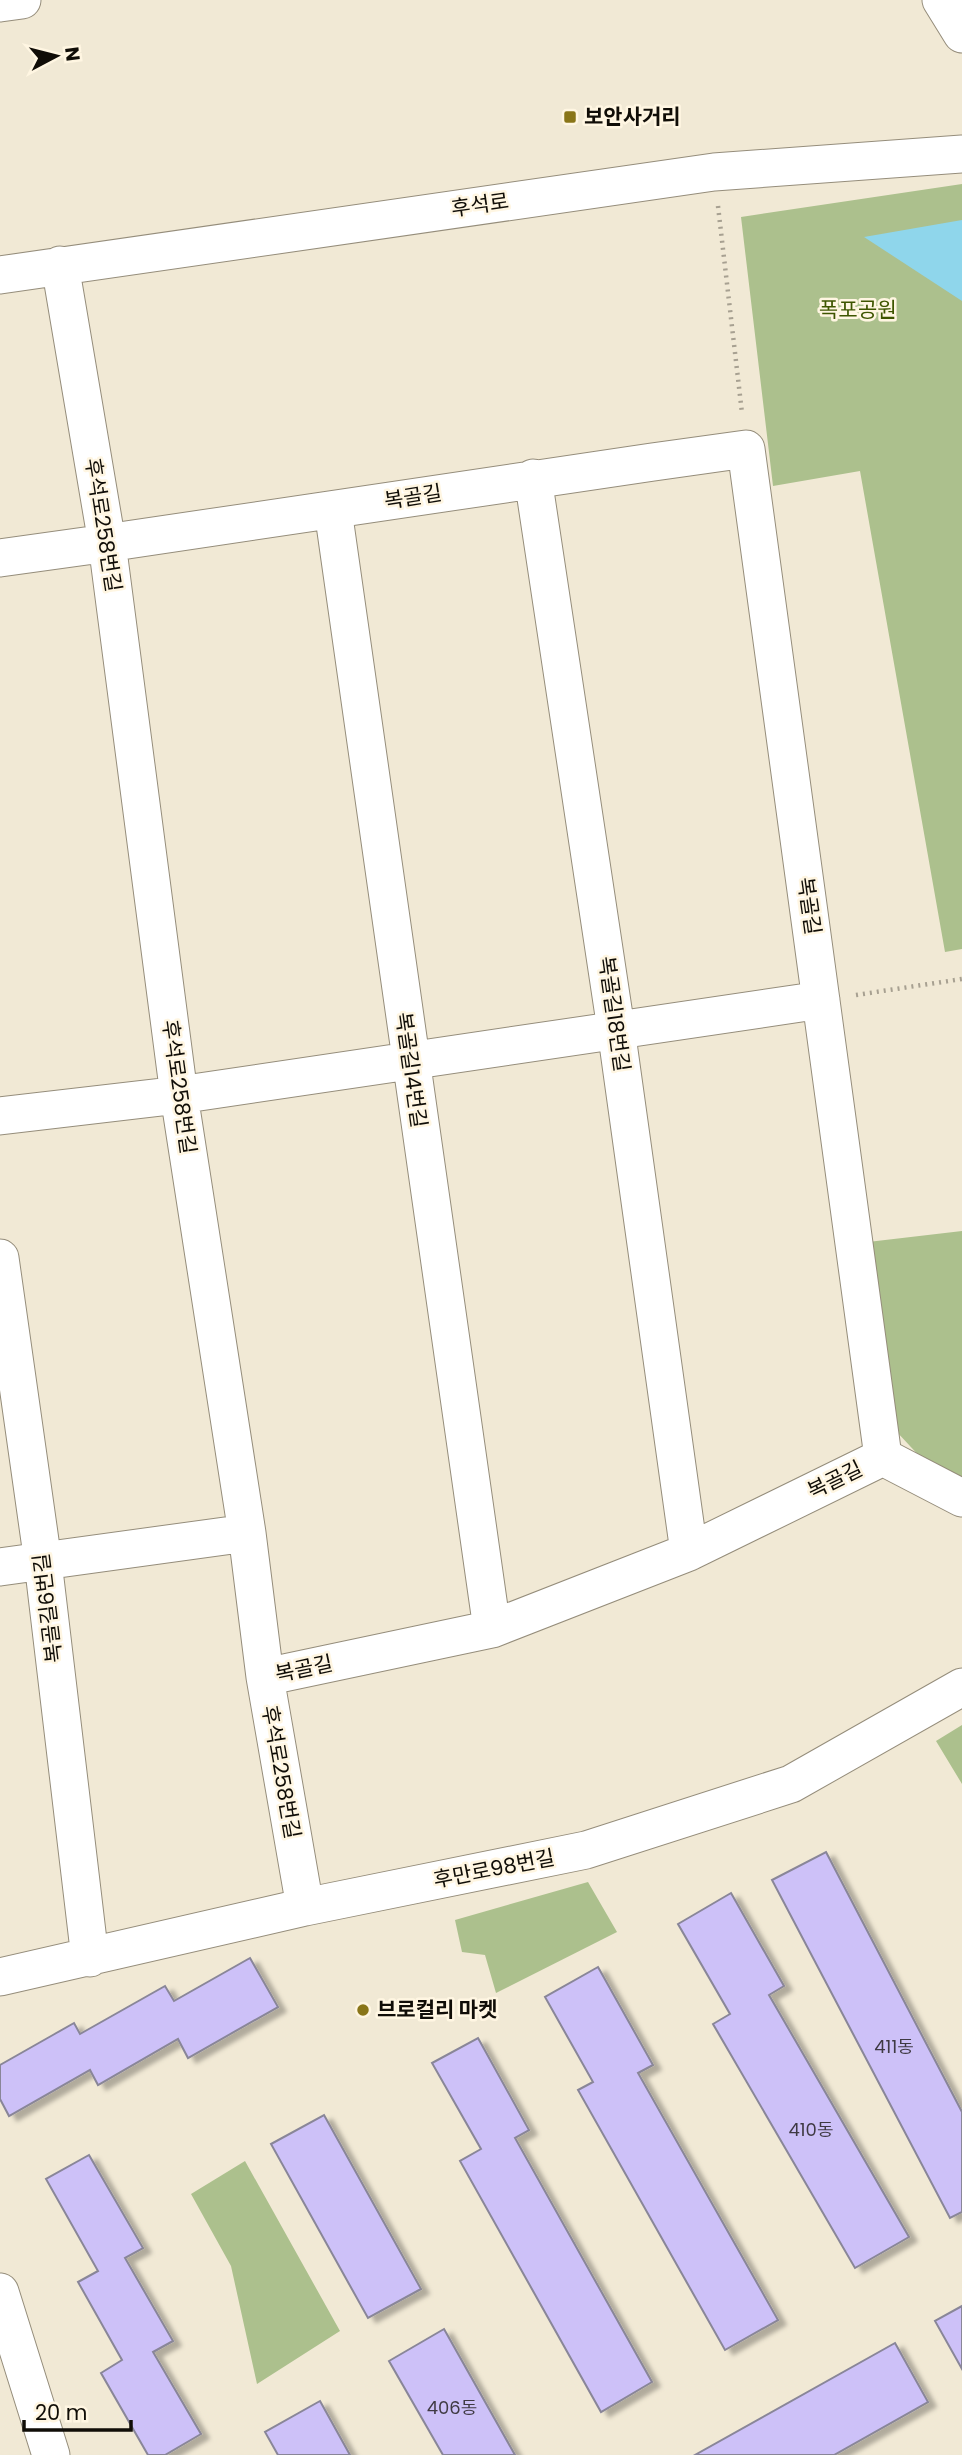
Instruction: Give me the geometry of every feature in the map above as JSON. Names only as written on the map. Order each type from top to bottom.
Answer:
[{"type":"street","points":[[0,3],[22,0]]},
{"type":"street","points":[[941,0],[962,34]]},
{"type":"street","name":"후석로","points":[[0,275],[714,172],[962,154]]},
{"type":"street","name":"후석로258번길","points":[[60,265],[107,543],[179,1095],[247,1533],[265,1677],[305,1907]]},
{"type":"street","name":"복골길","points":[[0,558],[533,478],[747,449],[883,1457],[689,1552],[492,1629],[265,1677]]},
{"type":"street","name":"복골길18번길","points":[[533,478],[616,1029],[689,1552]]},
{"type":"street","name":"복골길14번길","points":[[333,510],[492,1629]]},
{"type":"street","points":[[0,1116],[179,1095],[821,1000]]},
{"type":"street","name":"복골길6번길","points":[[0,1258],[43,1562],[90,1958]]},
{"type":"street","points":[[883,1457],[962,1498]]},
{"type":"street","points":[[0,1567],[247,1533]]},
{"type":"street","name":"후만로98번길","points":[[0,1978],[305,1907],[586,1850],[791,1784],[962,1688]]},
{"type":"street","points":[[0,2292],[51,2455]]},
{"type":"path","points":[[714,172],[747,449]]},
{"type":"path","points":[[821,1000],[962,979]]},
{"type":"green space","name":"폭포공원","points":[[962,184],[962,949],[945,952],[860,471],[773,486],[741,217]]},
{"type":"green space","points":[[962,1231],[962,1482],[924,1461],[895,1430],[868,1242]]},
{"type":"green space","points":[[962,1725],[962,1784],[936,1741]]},
{"type":"green space","points":[[588,1882],[617,1932],[496,1993],[485,1955],[462,1952],[455,1920]]},
{"type":"green space","points":[[245,2161],[340,2331],[257,2384],[231,2266],[191,2194]]},
{"type":"water","points":[[962,220],[962,301],[864,237]]},
{"type":"building","points":[[826,1852],[962,2112],[962,2212],[950,2218],[772,1880]]},
{"type":"building","points":[[731,1893],[784,1986],[769,1995],[909,2237],[855,2268],[713,2024],[730,2014],[678,1924]]},
{"type":"building","points":[[250,1958],[278,2007],[188,2058],[178,2039],[98,2085],[90,2070],[9,2116],[0,2099],[0,2065],[74,2023],[80,2034],[165,1986],[174,2001]]},
{"type":"building","points":[[598,1967],[653,2065],[638,2073],[778,2320],[725,2350],[578,2090],[593,2082],[545,1997]]},
{"type":"building","points":[[478,2038],[529,2130],[515,2138],[652,2382],[601,2412],[460,2161],[481,2149],[432,2063]]},
{"type":"building","points":[[324,2115],[421,2289],[368,2318],[271,2144]]},
{"type":"building","points":[[89,2155],[143,2248],[125,2258],[173,2341],[153,2352],[201,2434],[165,2455],[148,2455],[101,2373],[122,2360],[78,2282],[98,2271],[46,2179]]},
{"type":"building","points":[[962,2306],[962,2369],[935,2321]]},
{"type":"building","points":[[444,2329],[515,2455],[443,2455],[389,2361]]},
{"type":"building","points":[[895,2343],[928,2402],[834,2455],[695,2455]]},
{"type":"building","points":[[320,2401],[350,2455],[278,2455],[265,2432]]},
{"type":"place","name":"보안사거리","points":[[570,117]]},
{"type":"place","name":"브로컬리 마켓","points":[[363,2010]]}]
